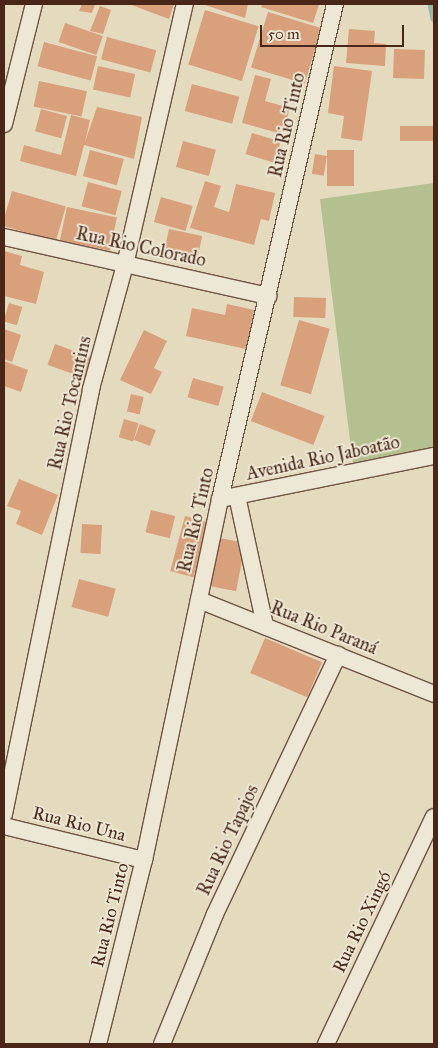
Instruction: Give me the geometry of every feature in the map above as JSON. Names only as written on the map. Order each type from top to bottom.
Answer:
[{"type":"street","points":[[4,124],[34,4]]},
{"type":"street","name":"Rua Rio Tocantins","points":[[4,814],[91,390],[125,265],[185,4]]},
{"type":"street","name":"Rua Rio Tinto","points":[[98,1044],[144,860],[220,500],[269,296],[334,4]]},
{"type":"street","name":"Rua Rio Colorado","points":[[4,237],[269,296]]},
{"type":"street","name":"Avenida Rio Jaboatão","points":[[220,500],[434,456]]},
{"type":"street","name":"Rua Rio Tinto","points":[[237,496],[265,626]]},
{"type":"street","name":"Rua Rio Paraná","points":[[199,600],[434,694]]},
{"type":"street","name":"Rua Rio Tapajos","points":[[162,1044],[215,914],[338,655]]},
{"type":"street","name":"Rua Rio Xingó","points":[[326,1044],[434,817]]},
{"type":"street","name":"Rua Rio Una","points":[[4,826],[144,860]]},
{"type":"green space","points":[[434,183],[434,448],[353,464],[320,199]]},
{"type":"building","points":[[82,4],[95,4],[92,13],[79,11]]},
{"type":"building","points":[[129,4],[174,4],[169,19]]},
{"type":"building","points":[[202,4],[248,4],[245,18]]},
{"type":"building","points":[[262,4],[319,4],[313,23],[261,7]]},
{"type":"building","points":[[100,6],[111,10],[103,34],[90,31]]},
{"type":"building","points":[[205,10],[259,26],[242,81],[188,65]]},
{"type":"building","points":[[268,12],[322,28],[305,84],[251,67]]},
{"type":"building","points":[[65,23],[103,36],[96,55],[58,42]]},
{"type":"building","points":[[349,29],[375,31],[374,43],[386,44],[385,66],[346,63]]},
{"type":"building","points":[[107,37],[156,50],[150,72],[101,59]]},
{"type":"building","points":[[44,42],[97,56],[91,80],[38,66]]},
{"type":"building","points":[[394,49],[425,50],[424,79],[393,78]]},
{"type":"building","points":[[98,66],[135,74],[130,97],[93,89]]},
{"type":"building","points":[[334,66],[372,71],[362,141],[341,138],[344,116],[328,113]]},
{"type":"building","points":[[255,75],[271,79],[265,101],[290,108],[282,134],[242,123]]},
{"type":"building","points":[[39,81],[87,91],[82,117],[34,106]]},
{"type":"building","points":[[192,84],[239,97],[232,124],[185,111]]},
{"type":"building","points":[[97,107],[142,117],[134,159],[84,145],[76,176],[20,161],[24,145],[61,155],[71,115],[90,120],[85,142]]},
{"type":"building","points":[[41,109],[67,116],[61,138],[35,131]]},
{"type":"building","points":[[400,126],[434,126],[434,141],[400,141]]},
{"type":"building","points":[[252,133],[281,142],[274,163],[246,154]]},
{"type":"building","points":[[183,141],[216,150],[209,176],[176,167]]},
{"type":"building","points":[[90,150],[124,159],[117,185],[83,176]]},
{"type":"building","points":[[327,150],[354,150],[354,186],[327,186]]},
{"type":"building","points":[[315,154],[327,156],[324,176],[312,174]]},
{"type":"building","points":[[205,181],[221,186],[214,207],[229,212],[236,184],[275,193],[269,221],[261,219],[254,245],[190,228]]},
{"type":"building","points":[[88,182],[122,191],[115,215],[82,206]]},
{"type":"building","points":[[12,191],[66,206],[56,241],[4,226],[4,219]]},
{"type":"building","points":[[161,197],[193,206],[186,231],[154,222]]},
{"type":"building","points":[[67,207],[117,218],[110,251],[60,240]]},
{"type":"building","points":[[169,229],[202,236],[198,258],[164,251]]},
{"type":"building","points":[[4,251],[22,256],[20,265],[44,272],[36,304],[4,296]]},
{"type":"building","points":[[294,297],[326,298],[325,318],[293,317]]},
{"type":"building","points":[[9,303],[22,307],[17,325],[4,321]]},
{"type":"building","points":[[227,304],[254,310],[246,349],[186,336],[192,308],[225,315]]},
{"type":"building","points":[[299,320],[330,329],[311,394],[280,385]]},
{"type":"building","points":[[4,329],[21,335],[12,362],[4,359]]},
{"type":"building","points":[[144,330],[167,341],[154,368],[162,372],[151,394],[120,380]]},
{"type":"building","points":[[55,344],[97,359],[90,380],[47,365]]},
{"type":"building","points":[[4,361],[28,370],[21,392],[4,386]]},
{"type":"building","points":[[193,378],[224,387],[218,406],[187,397]]},
{"type":"building","points":[[262,392],[325,416],[313,445],[251,421]]},
{"type":"building","points":[[131,394],[144,397],[140,414],[127,412]]},
{"type":"building","points":[[124,419],[138,423],[133,441],[119,437]]},
{"type":"building","points":[[140,424],[156,430],[150,446],[134,440]]},
{"type":"building","points":[[19,479],[58,495],[42,535],[16,524],[21,511],[7,506]]},
{"type":"building","points":[[151,510],[175,516],[170,538],[145,532]]},
{"type":"building","points":[[185,516],[208,522],[193,577],[170,571]]},
{"type":"building","points":[[82,524],[102,525],[100,554],[80,553]]},
{"type":"building","points":[[214,537],[245,543],[236,591],[205,585]]},
{"type":"building","points":[[79,579],[116,589],[108,617],[71,607]]},
{"type":"building","points":[[265,638],[322,662],[307,697],[250,673]]},
{"type":"waterway","points":[[431,4],[434,19]]}]
